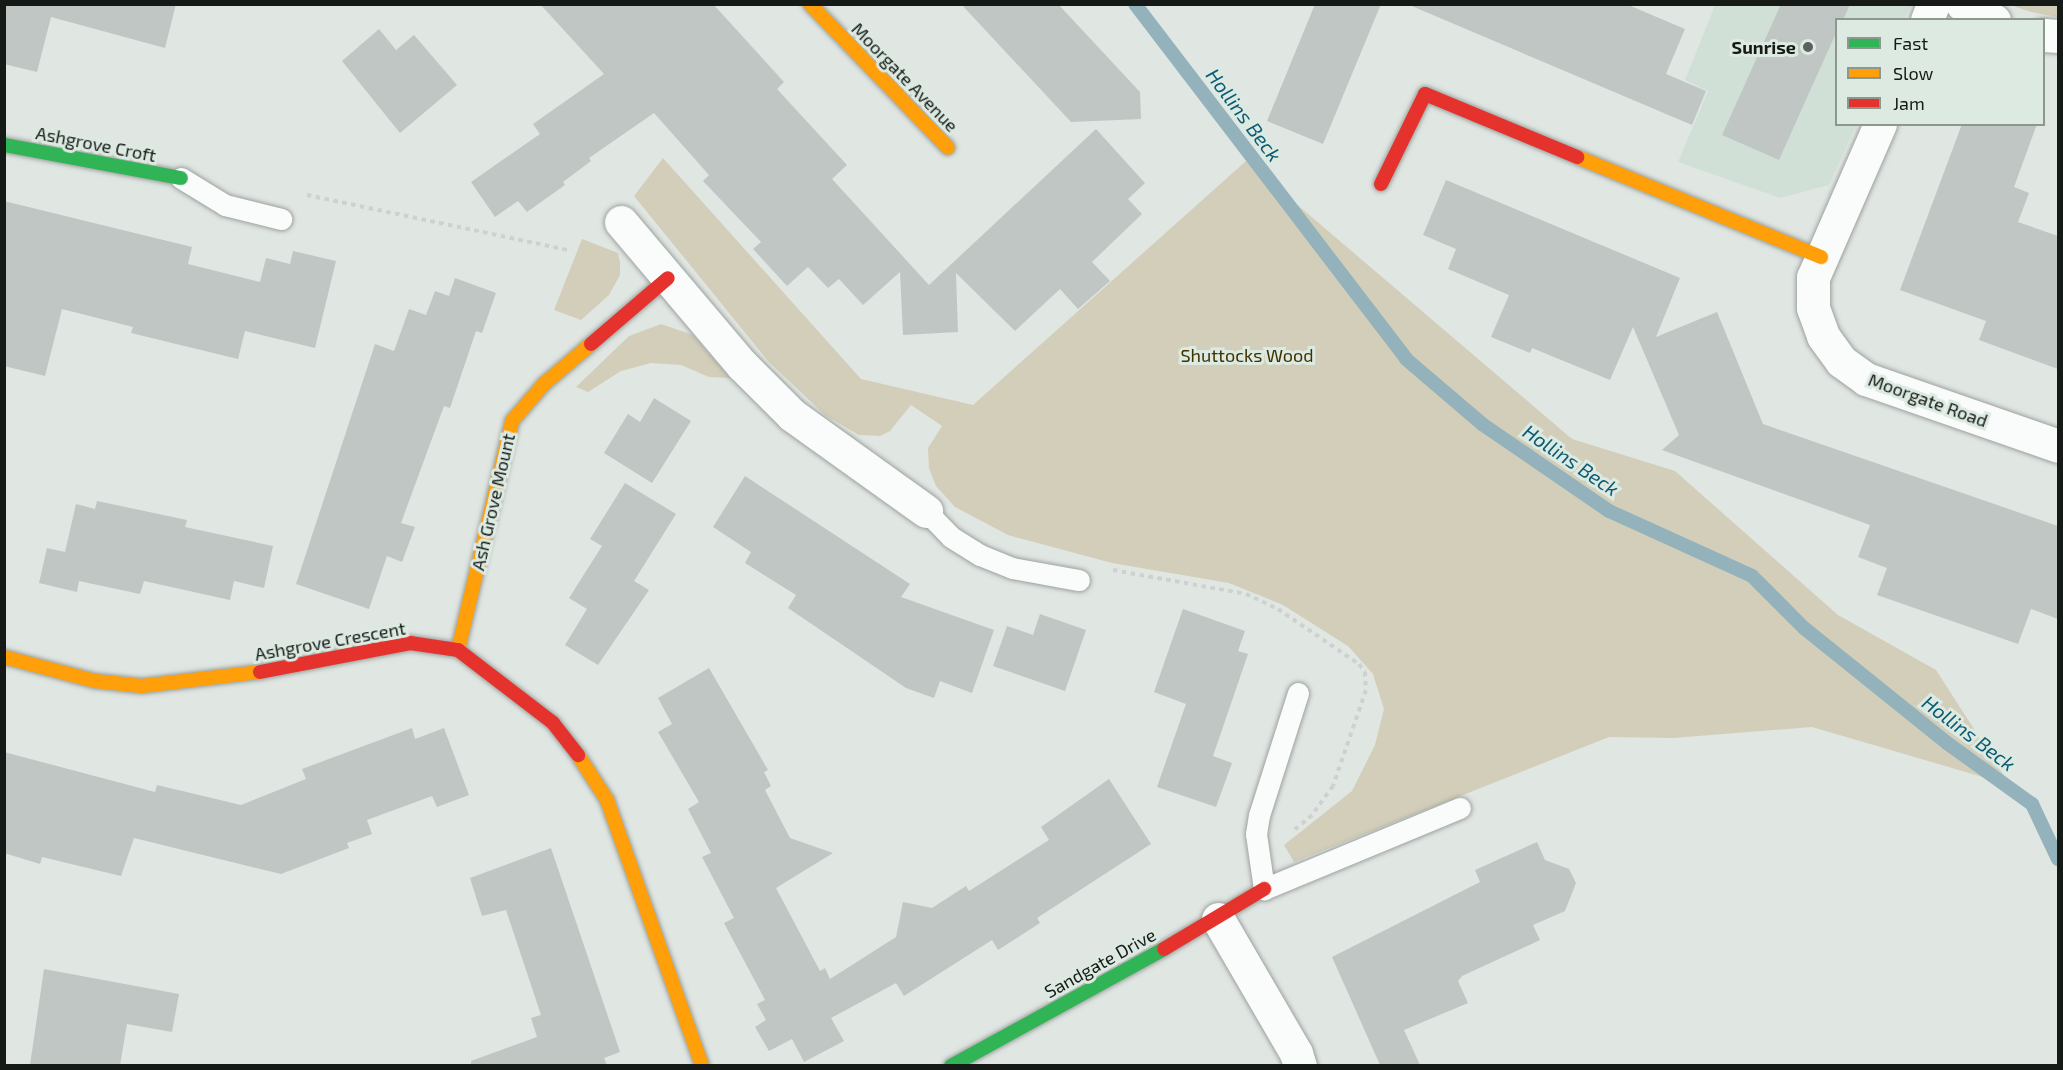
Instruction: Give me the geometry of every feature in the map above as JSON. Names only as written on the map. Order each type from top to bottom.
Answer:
[{"type":"street","name":"Moorgate Avenue","points":[[810,4],[948,148]]},
{"type":"street","points":[[1962,4],[1990,18]]},
{"type":"street","points":[[1380,184],[1425,94],[1821,257]]},
{"type":"street","name":"Moorgate Road","points":[[1879,126],[1813,277],[1813,308],[1823,336],[1841,361],[1866,379],[2058,446]]},
{"type":"street","name":"Ashgrove Croft","points":[[4,145],[181,178]]},
{"type":"street","points":[[621,222],[742,365],[792,415],[926,511]]},
{"type":"street","name":"Ash Grove Mount","points":[[458,650],[512,422],[544,384],[668,278]]},
{"type":"street","name":"Ashgrove Crescent","points":[[4,657],[95,681],[142,686],[242,675],[410,643],[458,650],[553,723],[582,759],[607,800],[702,1065]]},
{"type":"street","name":"Sandgate Drive","points":[[951,1065],[1218,919],[1264,889]]},
{"type":"street","points":[[1218,919],[1296,1053],[1300,1065]]},
{"type":"lane","points":[[181,178],[225,205],[281,219]]},
{"type":"lane","points":[[926,511],[951,537],[980,555],[1012,568],[1079,580]]},
{"type":"lane","points":[[1298,693],[1259,815],[1259,854],[1264,889],[1460,808]]},
{"type":"path","points":[[303,194],[567,250]]},
{"type":"path","points":[[1101,569],[1218,586],[1246,594],[1353,658],[1365,672],[1366,690],[1333,786],[1312,816],[1259,854]]},
{"type":"shaded area","points":[[1715,5],[1911,5],[1904,18],[1835,18],[1835,126],[1856,126],[1829,185],[1780,198],[1678,162],[1708,91],[1685,80]]},
{"type":"green space","points":[[2010,5],[2058,5],[2058,17],[2031,12]]},
{"type":"green space","name":"Shuttocks Wood","points":[[663,158],[861,379],[973,405],[1246,161],[1572,439],[1675,471],[1838,615],[1936,670],[2010,785],[1812,727],[1673,738],[1609,737],[1294,862],[1284,845],[1352,791],[1375,745],[1384,709],[1373,674],[1348,646],[1283,605],[1229,583],[1112,563],[1008,535],[955,507],[936,486],[929,468],[928,448],[942,426],[911,405],[890,431],[880,436],[859,435],[825,415],[768,361],[634,196]]},
{"type":"green space","points":[[582,239],[618,253],[620,275],[609,295],[581,320],[554,310]]},
{"type":"green space","points":[[661,324],[693,335],[730,378],[709,377],[681,365],[651,363],[621,371],[588,392],[576,387],[629,336]]},
{"type":"building","points":[[4,4],[176,4],[165,48],[51,17],[37,72],[4,64]]},
{"type":"building","points":[[540,4],[713,4],[784,82],[777,89],[847,165],[832,179],[929,285],[1096,129],[1145,183],[1128,199],[1142,214],[1092,262],[1110,281],[1078,309],[1060,289],[1015,331],[956,273],[958,332],[903,335],[900,272],[863,305],[839,279],[828,288],[808,267],[787,286],[753,249],[761,242],[703,181],[709,175],[654,113],[589,158],[591,161],[563,182],[565,185],[527,212],[518,201],[495,217],[471,182],[540,134],[533,124],[604,74]]},
{"type":"building","points":[[961,4],[1058,4],[1140,92],[1141,119],[1071,122]]},
{"type":"building","points":[[1315,4],[1381,4],[1323,144],[1267,121]]},
{"type":"building","points":[[1407,4],[1626,4],[1685,29],[1666,74],[1706,91],[1692,125]]},
{"type":"building","points":[[1781,4],[1850,4],[1844,18],[1835,18],[1835,35],[1779,160],[1722,135]]},
{"type":"building","points":[[379,29],[396,50],[414,35],[457,85],[400,133],[342,61]]},
{"type":"building","points":[[1961,126],[2036,126],[2014,187],[2029,193],[2018,222],[2058,236],[2058,369],[1979,340],[1986,321],[1900,290]]},
{"type":"building","points":[[1446,180],[1680,278],[1656,337],[1717,312],[1763,424],[2058,526],[2058,619],[2031,609],[2018,644],[1877,595],[1887,568],[1858,557],[1870,525],[1662,450],[1679,435],[1633,327],[1610,380],[1532,348],[1530,353],[1491,337],[1509,295],[1448,269],[1456,249],[1423,235]]},
{"type":"building","points":[[4,201],[192,247],[188,264],[260,282],[266,258],[290,264],[293,251],[336,261],[315,348],[245,331],[238,359],[131,333],[133,327],[62,309],[45,376],[4,366]]},
{"type":"building","points":[[455,278],[496,293],[482,333],[476,331],[450,408],[444,406],[401,523],[415,527],[402,562],[387,556],[369,609],[296,584],[375,344],[394,351],[409,309],[426,315],[435,291],[449,296]]},
{"type":"building","points":[[654,398],[691,421],[652,483],[604,453],[628,414],[640,422]]},
{"type":"building","points":[[745,476],[910,584],[901,597],[994,630],[972,693],[940,681],[934,698],[906,688],[788,608],[796,595],[745,563],[751,552],[713,527]]},
{"type":"building","points":[[625,483],[676,514],[634,581],[649,590],[598,665],[565,645],[587,609],[569,598],[602,546],[590,539]]},
{"type":"building","points":[[97,501],[187,520],[185,527],[273,546],[264,588],[234,581],[230,600],[144,581],[140,594],[79,581],[77,592],[39,583],[47,548],[65,552],[76,504],[95,509]]},
{"type":"building","points":[[1183,609],[1245,631],[1238,651],[1248,654],[1213,756],[1232,763],[1216,807],[1157,787],[1186,704],[1154,692]]},
{"type":"building","points":[[1040,614],[1086,630],[1065,691],[993,666],[1007,626],[1033,635]]},
{"type":"building","points":[[709,668],[768,770],[764,772],[771,786],[765,790],[790,838],[833,853],[776,888],[820,971],[825,968],[830,979],[896,937],[903,902],[932,908],[966,886],[969,891],[1049,840],[1041,827],[1109,779],[1151,844],[1037,918],[1040,923],[998,950],[992,940],[904,996],[896,983],[831,1018],[844,1041],[804,1062],[792,1039],[769,1051],[755,1027],[766,1020],[757,1004],[765,1000],[724,923],[734,918],[702,857],[711,853],[688,809],[699,802],[658,732],[672,724],[658,698]]},
{"type":"building","points":[[412,728],[415,739],[444,728],[469,795],[437,807],[432,796],[367,820],[372,834],[347,843],[349,848],[281,874],[134,838],[121,876],[42,857],[40,864],[4,853],[4,752],[155,792],[157,785],[241,805],[306,779],[302,769]]},
{"type":"building","points":[[1537,842],[1545,860],[1569,869],[1576,883],[1565,911],[1533,925],[1540,940],[1462,976],[1458,981],[1468,1003],[1404,1030],[1420,1065],[1380,1065],[1332,957],[1480,882],[1475,870]]},
{"type":"building","points":[[551,848],[620,1052],[604,1058],[607,1065],[471,1065],[471,1061],[537,1037],[531,1018],[541,1015],[506,910],[482,916],[470,878]]},
{"type":"building","points":[[44,969],[179,994],[172,1032],[127,1024],[120,1065],[30,1065]]},
{"type":"waterway","name":"Hollins Beck","points":[[1135,4],[1406,359],[1482,424],[1609,511],[1752,576],[1804,628],[1947,743],[2032,804],[2058,859]]},
{"type":"traffic: fast","points":[[4,145],[181,178]]},
{"type":"traffic: fast","points":[[951,1066],[1164,949]]},
{"type":"traffic: slow","points":[[810,4],[948,148]]},
{"type":"traffic: slow","points":[[1577,157],[1821,257]]},
{"type":"traffic: slow","points":[[458,650],[512,421],[544,384],[591,344]]},
{"type":"traffic: slow","points":[[4,657],[95,681],[142,686],[260,672]]},
{"type":"traffic: slow","points":[[578,755],[607,800],[702,1066]]},
{"type":"traffic: jam","points":[[1381,184],[1425,94],[1577,157]]},
{"type":"traffic: jam","points":[[591,344],[668,278]]},
{"type":"traffic: jam","points":[[260,672],[410,643],[458,650],[553,723],[578,755]]},
{"type":"traffic: jam","points":[[1164,949],[1264,889]]},
{"type":"place","name":"Sunrise","points":[[1808,47]]}]
